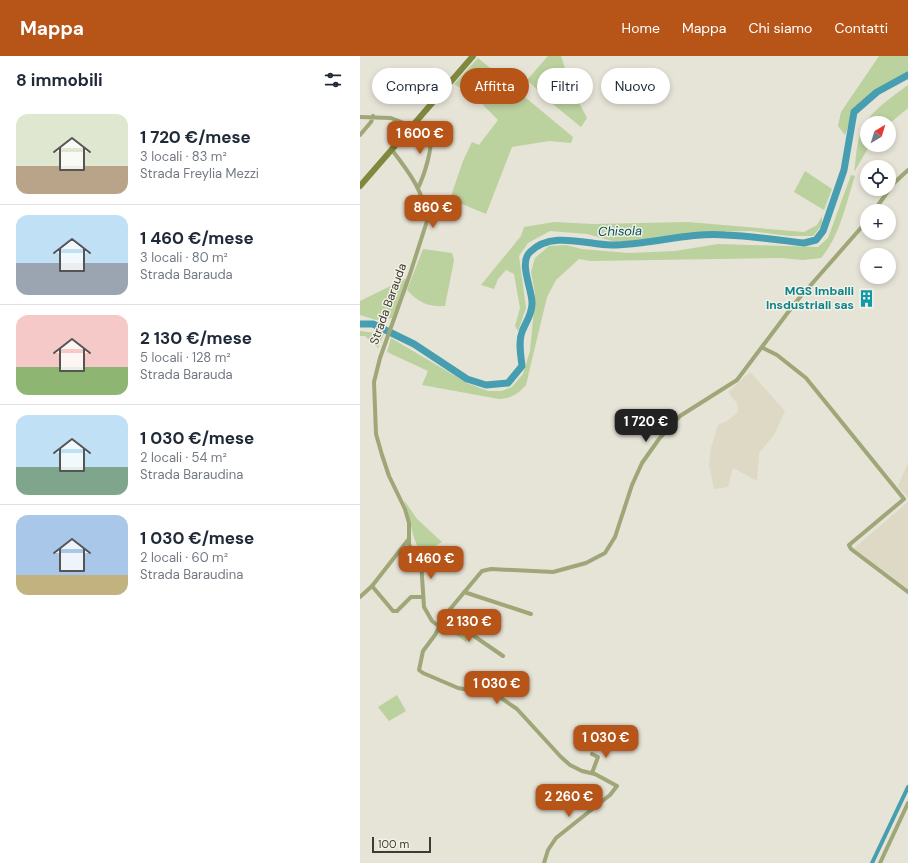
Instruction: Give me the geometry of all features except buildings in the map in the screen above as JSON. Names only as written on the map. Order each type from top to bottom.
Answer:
[{"type":"main road","points":[[360,186],[473,56]]},
{"type":"street","points":[[360,135],[372,122],[373,116]]},
{"type":"street","points":[[360,117],[373,116],[391,118],[427,131],[431,136],[423,179],[418,188]]},
{"type":"street","name":"Strada Barauda","points":[[392,150],[418,188],[426,208],[427,221],[396,316],[380,358],[374,382],[376,434],[389,476],[405,509],[409,523],[408,540]]},
{"type":"street","points":[[879,204],[893,184],[908,170]]},
{"type":"street","points":[[544,863],[548,850],[556,838],[610,795],[617,786],[582,771],[561,757],[516,709],[501,698],[445,684],[419,670],[423,651],[440,627],[445,616],[482,571],[490,569],[553,572],[586,563],[605,553],[615,537],[632,485],[642,463],[659,439],[680,416],[737,380],[763,348],[795,303],[860,229]]},
{"type":"street","points":[[763,348],[777,355],[806,378],[904,499],[849,545],[850,549],[908,592]]},
{"type":"street","points":[[360,597],[372,586],[408,540]]},
{"type":"street","points":[[408,540],[409,545],[418,556],[422,566],[422,597],[429,617],[440,627]]},
{"type":"street","points":[[372,586],[393,611],[396,611],[411,597],[422,597]]},
{"type":"street","points":[[464,592],[531,614]]},
{"type":"street","points":[[445,616],[503,656]]},
{"type":"street","points":[[592,754],[598,757],[592,774]]},
{"type":"street","points":[[880,863],[908,803]]},
{"type":"shaded area","points":[[750,372],[785,411],[774,435],[759,453],[757,481],[733,468],[728,487],[714,489],[709,465],[711,448],[718,425],[727,421],[738,412],[737,403],[728,392]]},
{"type":"shaded area","points":[[908,463],[908,498],[898,486]]},
{"type":"shaded area","points":[[908,502],[908,589],[853,549]]},
{"type":"green space","points":[[548,56],[561,56],[565,68],[538,68]]},
{"type":"green space","points":[[879,56],[908,56],[908,74],[877,88],[854,112],[845,135],[838,126],[841,112]]},
{"type":"green space","points":[[478,58],[490,68],[469,68]]},
{"type":"green space","points":[[537,69],[537,90],[529,82],[529,78]]},
{"type":"green space","points":[[460,78],[460,88],[454,84]]},
{"type":"green space","points":[[908,85],[908,108],[896,118],[896,116],[871,116],[887,101]]},
{"type":"green space","points":[[529,100],[573,137],[571,143],[549,141],[512,147],[486,214],[450,199],[463,161],[472,142],[479,145],[498,120],[482,104],[529,104]]},
{"type":"green space","points":[[553,104],[580,104],[587,118],[581,127]]},
{"type":"green space","points":[[860,135],[860,152],[866,152],[854,172]]},
{"type":"green space","points":[[805,171],[832,189],[824,210],[794,192]]},
{"type":"green space","points":[[851,175],[855,176],[842,219],[833,240],[821,258],[803,260],[781,258],[590,261],[579,259],[556,280],[547,297],[526,385],[517,394],[510,397],[499,399],[422,385],[428,371],[387,352],[391,338],[467,383],[488,391],[502,391],[512,387],[523,374],[530,351],[533,320],[535,294],[531,272],[535,258],[549,246],[566,245],[582,249],[628,253],[675,251],[718,244],[818,247],[828,238]]},
{"type":"green space","points":[[822,216],[822,225],[813,236],[789,236],[751,231],[706,232],[631,241],[612,241],[587,234],[550,231],[528,243],[519,256],[526,308],[518,331],[515,326],[520,308],[514,274],[506,270],[498,279],[494,289],[481,285],[521,236],[524,227],[554,222],[593,224],[688,222],[804,232],[817,225]]},
{"type":"green space","points":[[423,249],[452,253],[454,260],[445,306],[434,306],[424,303],[407,290]]},
{"type":"green space","points":[[407,278],[392,318],[376,320],[360,315],[360,301]]},
{"type":"green space","points":[[360,331],[384,334],[378,348],[365,336],[360,336]]},
{"type":"green space","points":[[404,500],[417,519],[442,542],[422,554],[413,535]]},
{"type":"green space","points":[[456,627],[470,637],[466,642],[452,632]]},
{"type":"green space","points":[[397,695],[406,711],[389,721],[378,707]]},
{"type":"waterway","name":"Chisola","points":[[360,324],[373,324],[414,344],[467,379],[486,385],[508,383],[522,366],[520,340],[532,308],[532,298],[525,263],[530,252],[538,246],[558,240],[611,245],[640,243],[697,235],[746,236],[804,243],[816,240],[823,231],[844,170],[854,112],[877,92],[908,75]]},
{"type":"waterway","points":[[872,863],[908,787]]},
{"type":"place","name":"MGS Imballi Insdustriali sas","points":[[867,298]]}]
